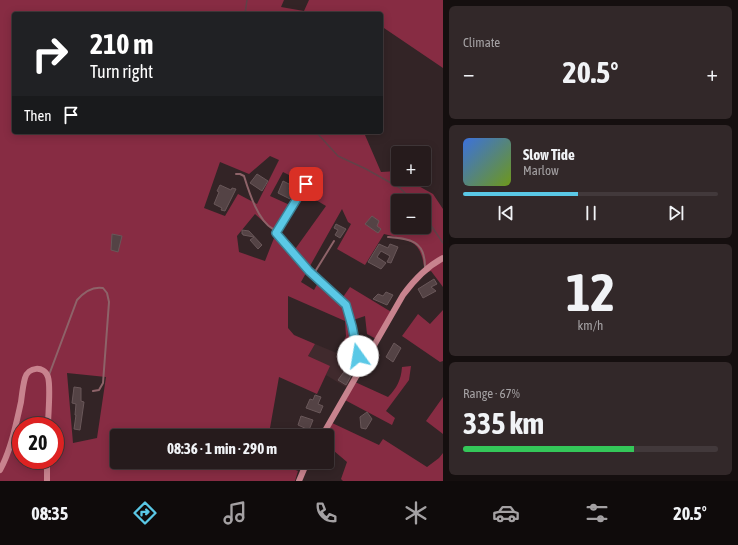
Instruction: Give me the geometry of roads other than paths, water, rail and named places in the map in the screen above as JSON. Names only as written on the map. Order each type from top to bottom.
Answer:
[{"type":"main road","points":[[326,429],[403,295],[425,270],[443,258]]},
{"type":"main road","points":[[0,470],[6,457],[14,430],[27,373],[32,369],[40,369],[46,373],[48,378],[48,417]]},
{"type":"main road","points":[[47,469],[47,481]]},
{"type":"main road","points":[[299,481],[304,469]]},
{"type":"lane","points":[[236,174],[244,176],[266,225],[276,233],[313,275],[346,305],[349,311],[360,362],[360,370]]},
{"type":"lane","points":[[276,233],[306,184]]},
{"type":"lane","points":[[388,238],[407,238],[416,243],[423,250],[425,270]]},
{"type":"lane","points":[[313,275],[334,241]]},
{"type":"lane","points":[[48,378],[77,300],[83,292],[97,287],[103,288],[107,293],[109,302],[103,383],[99,390],[93,391]]},
{"type":"waterway","points":[[245,12],[247,0]]},
{"type":"waterway","points":[[318,134],[338,156],[366,169],[400,188],[406,194]]},
{"type":"waterway","points":[[431,225],[443,243]]}]
